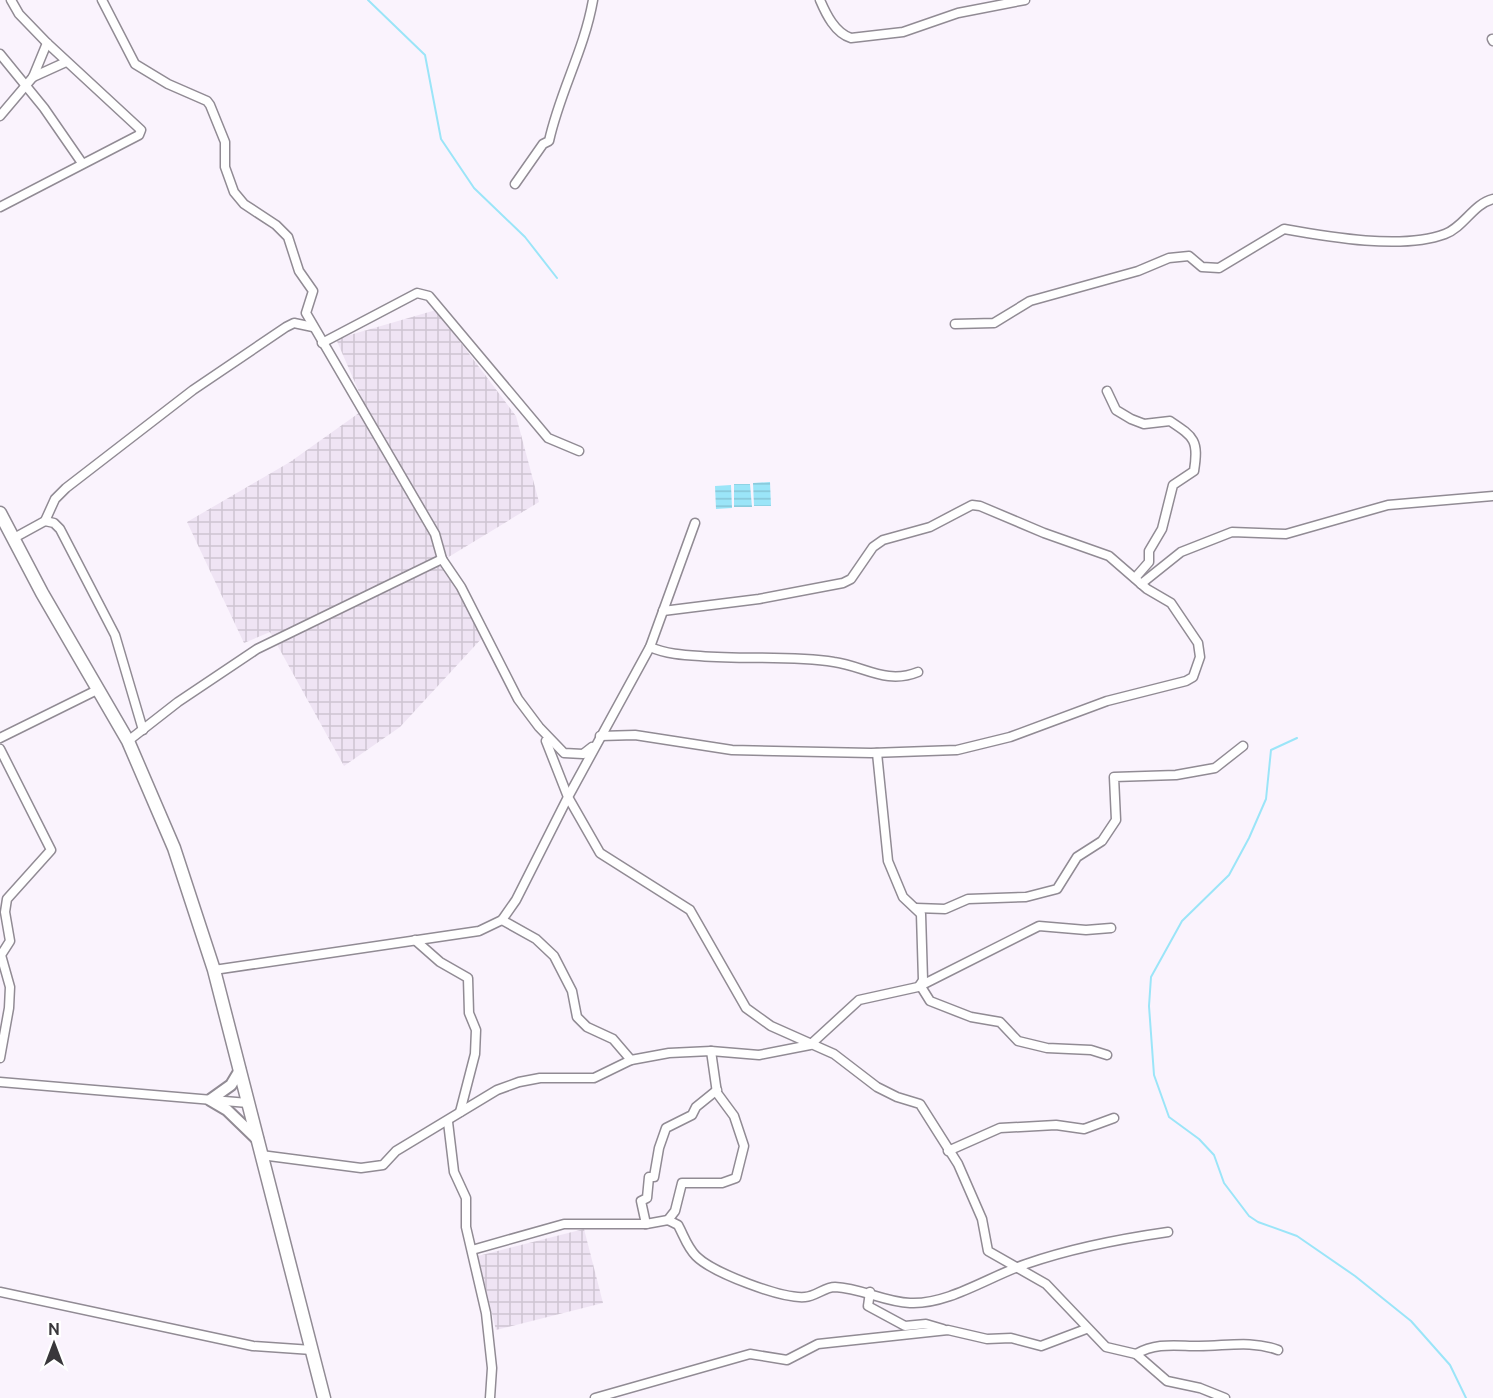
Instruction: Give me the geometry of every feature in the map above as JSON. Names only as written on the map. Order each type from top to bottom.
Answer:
[{"type":"main road","points":[[0,513],[97,690],[128,741],[174,848],[214,970],[324,1398]]},
{"type":"street","points":[[0,207],[139,135],[141,130],[46,43],[19,14],[11,0]]},
{"type":"street","points":[[102,0],[135,64],[210,105],[225,141],[227,178],[244,204],[276,225],[288,237],[299,271],[313,291],[305,311],[313,327],[435,534],[442,559],[461,587],[518,699],[539,727],[564,753],[584,754],[600,736],[650,647],[694,523]]},
{"type":"street","points":[[515,184],[543,144],[549,141],[557,108],[587,33],[593,0]]},
{"type":"street","points":[[820,0],[826,15],[840,32],[850,38],[903,32],[958,13],[1025,0]]},
{"type":"street","points":[[0,116],[33,77],[46,43]]},
{"type":"street","points":[[0,54],[44,108],[82,163]]},
{"type":"street","points":[[33,77],[66,62]]},
{"type":"street","points":[[955,324],[994,323],[1030,301],[1138,271],[1169,258],[1189,256],[1202,267],[1219,268],[1284,229],[1312,234],[1408,241],[1446,234],[1483,202],[1493,199]]},
{"type":"street","points":[[322,342],[417,293],[429,296],[548,438],[579,451]]},
{"type":"street","points":[[14,538],[45,521],[55,499],[66,488],[193,390],[286,327],[294,323],[313,327]]},
{"type":"street","points":[[1107,391],[1119,412],[1142,423],[1170,421],[1191,435],[1195,446],[1194,471],[1173,485],[1162,528],[1149,551],[1147,564],[1138,581]]},
{"type":"street","points":[[1138,581],[1181,552],[1232,532],[1286,534],[1388,505],[1493,496]]},
{"type":"street","points":[[600,736],[635,735],[732,750],[877,753],[957,750],[1010,737],[1098,704],[1172,686],[1193,677],[1200,657],[1193,634],[1171,603],[1138,581],[1109,556],[972,505],[930,527],[883,540],[873,547],[851,579],[843,583],[759,600],[663,611]]},
{"type":"street","points":[[45,521],[54,523],[60,529],[115,635],[143,730]]},
{"type":"street","points":[[128,741],[178,702],[257,649],[442,559]]},
{"type":"street","points":[[650,647],[662,652],[729,659],[833,662],[883,677],[899,678],[918,672]]},
{"type":"street","points":[[0,738],[97,690]]},
{"type":"street","points":[[539,727],[558,766],[568,797],[600,853],[690,910],[746,1008],[771,1026],[834,1054],[877,1088],[920,1104],[958,1164],[982,1220],[986,1249],[1046,1284],[1086,1329],[1106,1347],[1136,1354],[1167,1381],[1200,1388],[1224,1398]]},
{"type":"street","points":[[214,970],[479,931],[502,920],[516,900],[594,744]]},
{"type":"street","points":[[916,908],[945,909],[968,899],[1026,897],[1057,889],[1077,857],[1102,841],[1116,820],[1113,777],[1176,776],[1215,768],[1243,746]]},
{"type":"street","points":[[0,749],[51,850],[7,898],[5,912],[10,942],[1,955],[10,987],[9,1008],[0,1058]]},
{"type":"street","points":[[877,753],[888,861],[903,897],[921,914],[922,980],[920,985]]},
{"type":"street","points":[[502,920],[536,939],[554,956],[572,991],[577,1017],[587,1027],[613,1039],[630,1060]]},
{"type":"street","points":[[261,1155],[361,1168],[384,1165],[396,1151],[448,1122],[460,1112],[497,1090],[519,1082],[540,1078],[594,1078],[630,1060],[669,1053],[711,1051],[759,1055],[810,1045],[859,1000],[920,985],[1039,926],[1086,930],[1111,928]]},
{"type":"street","points":[[415,940],[440,962],[468,978],[469,1013],[476,1030],[476,1054],[460,1112]]},
{"type":"street","points":[[920,985],[930,1000],[971,1017],[1000,1022],[1018,1041],[1047,1048],[1091,1050],[1107,1055]]},
{"type":"street","points":[[668,1220],[675,1211],[682,1183],[722,1183],[736,1178],[744,1146],[734,1116],[717,1090],[711,1051]]},
{"type":"street","points":[[210,1100],[231,1085],[240,1070]]},
{"type":"street","points":[[0,1082],[248,1103]]},
{"type":"street","points":[[646,1224],[641,1201],[647,1198],[649,1177],[654,1176],[659,1148],[666,1128],[692,1115],[696,1107],[717,1090]]},
{"type":"street","points":[[210,1100],[227,1110],[258,1140]]},
{"type":"street","points":[[948,1151],[1000,1128],[1056,1125],[1084,1129],[1114,1118]]},
{"type":"street","points":[[448,1122],[454,1172],[466,1198],[466,1227],[486,1313],[492,1368],[490,1398]]},
{"type":"street","points":[[472,1250],[564,1224],[646,1224],[668,1220],[678,1225],[690,1250],[698,1258],[720,1272],[760,1288],[798,1297],[808,1297],[832,1286],[870,1292],[877,1297],[901,1302],[921,1302],[957,1293],[1017,1266],[1107,1240],[1168,1232]]},
{"type":"street","points":[[0,1292],[253,1346],[312,1350]]},
{"type":"street","points":[[870,1292],[868,1306],[905,1326],[927,1324],[987,1339],[1011,1338],[1041,1346],[1086,1329]]},
{"type":"street","points":[[595,1398],[750,1354],[787,1360],[818,1344],[948,1330]]},
{"type":"street","points":[[1136,1354],[1147,1348],[1167,1344],[1200,1346],[1247,1343],[1263,1344],[1278,1350]]},
{"type":"shaded area","points":[[436,310],[516,416],[539,502],[442,561],[483,637],[400,727],[344,766],[270,632],[244,643],[187,522],[290,462],[366,408],[336,339]]},
{"type":"shaded area","points":[[584,1229],[603,1303],[496,1330],[478,1256]]},
{"type":"water","points":[[770,482],[771,506],[754,506],[753,483]]},
{"type":"water","points":[[734,484],[750,484],[752,507],[734,507]]},
{"type":"water","points":[[731,485],[732,508],[716,509],[715,486]]},
{"type":"waterway","points":[[368,0],[425,55],[441,139],[474,188],[525,237],[557,278]]},
{"type":"waterway","points":[[1297,738],[1271,750],[1266,799],[1249,838],[1229,875],[1182,921],[1151,977],[1149,1006],[1154,1075],[1169,1117],[1199,1139],[1214,1155],[1224,1183],[1249,1216],[1258,1222],[1297,1236],[1355,1276],[1411,1321],[1450,1365],[1466,1398]]}]
